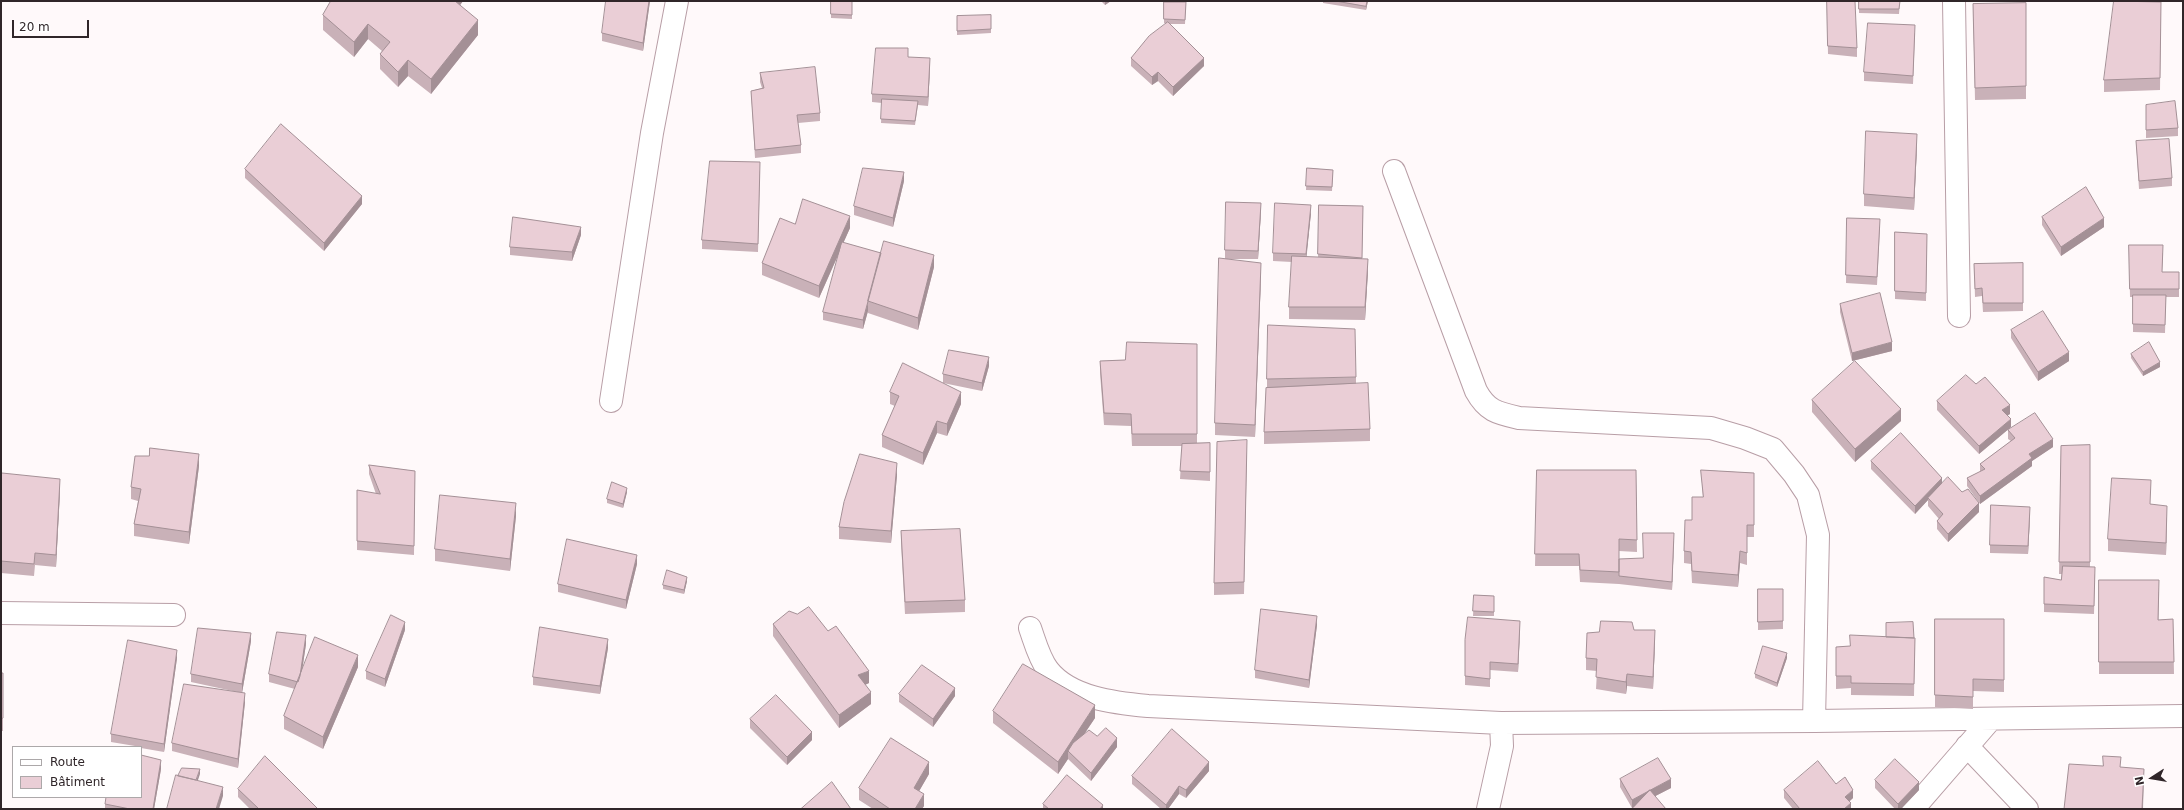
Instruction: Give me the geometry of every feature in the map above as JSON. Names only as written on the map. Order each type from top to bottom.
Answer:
[{"type":"street","points":[[611,402],[652,133],[677,1]]},
{"type":"street","points":[[1954,1],[1960,316]]},
{"type":"street","points":[[1394,171],[1476,391],[1483,403],[1498,413],[1519,418],[1712,428],[1745,438],[1773,449],[1794,474],[1808,495],[1818,534],[1814,721]]},
{"type":"street","points":[[1,613],[174,615]]},
{"type":"street","points":[[1030,628],[1039,655],[1049,671],[1067,687],[1120,704],[1501,723],[1814,721],[2183,716]]},
{"type":"street","points":[[1913,809],[1992,719]]},
{"type":"street","points":[[1488,809],[1502,746],[1501,723]]},
{"type":"street","points":[[1968,746],[2027,809]]},
{"type":"building","points":[[331,1],[455,1],[478,20],[431,79],[408,60],[398,72],[380,54],[390,42],[368,24],[354,42],[323,15]]},
{"type":"building","points":[[606,1],[649,1],[643,43],[602,33]]},
{"type":"building","points":[[831,1],[852,1],[852,15],[831,14]]},
{"type":"building","points":[[1336,1],[1367,1],[1366,6]]},
{"type":"building","points":[[1827,1],[1855,1],[1857,48],[1828,46]]},
{"type":"building","points":[[1859,1],[1900,1],[1899,9],[1859,9]]},
{"type":"building","points":[[2114,1],[2161,2],[2160,78],[2104,80]]},
{"type":"building","points":[[1164,2],[1186,2],[1185,20],[1164,19]]},
{"type":"building","points":[[2026,3],[2026,86],[1975,88],[1973,4]]},
{"type":"building","points":[[991,15],[991,29],[957,31],[957,16]]},
{"type":"building","points":[[1168,22],[1204,58],[1173,87],[1158,72],[1152,77],[1131,58],[1149,36]]},
{"type":"building","points":[[1868,23],[1915,25],[1913,76],[1864,72]]},
{"type":"building","points":[[876,48],[908,48],[908,57],[930,58],[928,97],[872,94]]},
{"type":"building","points":[[815,67],[820,113],[797,115],[801,145],[755,150],[751,91],[764,88],[760,73]]},
{"type":"building","points":[[882,99],[918,101],[915,121],[881,119]]},
{"type":"building","points":[[2175,101],[2178,128],[2146,130],[2146,105]]},
{"type":"building","points":[[281,124],[362,196],[324,243],[245,169]]},
{"type":"building","points":[[1866,131],[1917,134],[1914,198],[1864,194]]},
{"type":"building","points":[[2169,139],[2172,178],[2139,181],[2136,141]]},
{"type":"building","points":[[710,161],[760,162],[758,244],[702,240]]},
{"type":"building","points":[[863,168],[904,172],[893,218],[854,206]]},
{"type":"building","points":[[1307,168],[1333,170],[1332,187],[1306,186]]},
{"type":"building","points":[[2086,187],[2104,218],[2061,247],[2042,217]]},
{"type":"building","points":[[803,199],[850,216],[819,286],[762,263],[780,218],[795,224]]},
{"type":"building","points":[[1226,202],[1261,203],[1258,251],[1225,250]]},
{"type":"building","points":[[1275,203],[1311,205],[1306,254],[1273,253]]},
{"type":"building","points":[[1319,205],[1363,206],[1362,258],[1318,254]]},
{"type":"building","points":[[513,217],[581,227],[572,252],[510,247]]},
{"type":"building","points":[[1847,218],[1880,219],[1877,277],[1846,275]]},
{"type":"building","points":[[1895,232],[1927,234],[1926,293],[1895,291]]},
{"type":"building","points":[[884,241],[934,255],[918,318],[868,301]]},
{"type":"building","points":[[842,242],[881,253],[863,320],[823,312]]},
{"type":"building","points":[[2129,245],[2163,245],[2162,272],[2179,272],[2179,289],[2130,289]]},
{"type":"building","points":[[1292,256],[1368,259],[1365,307],[1289,307]]},
{"type":"building","points":[[1219,258],[1261,263],[1255,425],[1215,423]]},
{"type":"building","points":[[2023,263],[2023,303],[1983,303],[1982,288],[1975,289],[1974,264]]},
{"type":"building","points":[[1880,293],[1892,342],[1852,353],[1840,304]]},
{"type":"building","points":[[2133,295],[2166,295],[2165,325],[2133,324]]},
{"type":"building","points":[[2043,311],[2069,352],[2038,372],[2011,330]]},
{"type":"building","points":[[1268,325],[1355,329],[1356,377],[1267,379]]},
{"type":"building","points":[[1127,342],[1197,344],[1197,434],[1132,434],[1131,414],[1104,413],[1100,361],[1125,360]]},
{"type":"building","points":[[2149,342],[2160,362],[2143,372],[2131,354]]},
{"type":"building","points":[[949,350],[989,357],[982,383],[943,374]]},
{"type":"building","points":[[1855,361],[1901,409],[1855,449],[1812,400]]},
{"type":"building","points":[[903,363],[961,392],[947,424],[937,421],[923,453],[882,435],[899,396],[890,392]]},
{"type":"building","points":[[1966,375],[1976,384],[1985,377],[2010,405],[2002,410],[2011,419],[1979,446],[1937,401]]},
{"type":"building","points":[[1368,383],[1370,429],[1264,432],[1266,388]]},
{"type":"building","points":[[2035,413],[2053,439],[2029,454],[2032,458],[1980,496],[1967,478],[1985,469],[1980,464],[2015,438],[2008,430]]},
{"type":"building","points":[[1901,433],[1942,478],[1915,506],[1871,461]]},
{"type":"building","points":[[1247,440],[1244,582],[1214,583],[1217,442]]},
{"type":"building","points":[[1210,443],[1210,472],[1180,471],[1182,444]]},
{"type":"building","points":[[2090,445],[2090,562],[2059,562],[2061,446]]},
{"type":"building","points":[[150,448],[199,454],[189,532],[134,524],[141,489],[131,487],[135,456],[149,456]]},
{"type":"building","points":[[860,454],[897,463],[891,531],[839,527],[844,502]]},
{"type":"building","points":[[369,465],[415,471],[414,546],[357,541],[357,490],[380,494]]},
{"type":"building","points":[[1537,470],[1636,470],[1637,540],[1619,539],[1619,572],[1580,570],[1579,554],[1535,554]]},
{"type":"building","points":[[1701,470],[1754,473],[1754,525],[1747,525],[1747,553],[1740,551],[1738,575],[1692,571],[1691,552],[1684,551],[1685,520],[1692,520],[1692,497],[1703,497]]},
{"type":"building","points":[[2,473],[60,479],[56,555],[35,553],[34,564],[1,561]]},
{"type":"building","points":[[1948,477],[1962,492],[1968,489],[1979,503],[1948,534],[1937,521],[1943,514],[1928,498]]},
{"type":"building","points":[[2112,478],[2151,480],[2150,504],[2167,506],[2166,543],[2108,539]]},
{"type":"building","points":[[612,482],[627,488],[623,504],[607,499]]},
{"type":"building","points":[[440,495],[516,503],[510,559],[435,549]]},
{"type":"building","points":[[1991,505],[2030,507],[2028,546],[1990,545]]},
{"type":"building","points":[[960,529],[965,600],[905,602],[901,531]]},
{"type":"building","points":[[1643,533],[1674,533],[1672,582],[1619,576],[1619,559],[1643,558]]},
{"type":"building","points":[[567,539],[637,555],[626,600],[558,584]]},
{"type":"building","points":[[2063,566],[2095,567],[2094,606],[2044,604],[2044,577],[2061,580]]},
{"type":"building","points":[[667,570],[687,577],[684,590],[663,585]]},
{"type":"building","points":[[2099,580],[2159,580],[2158,620],[2173,619],[2174,662],[2099,662]]},
{"type":"building","points":[[1758,589],[1783,589],[1783,621],[1758,622]]},
{"type":"building","points":[[1474,595],[1494,596],[1494,612],[1473,611]]},
{"type":"building","points":[[809,607],[828,631],[836,626],[869,671],[858,675],[871,692],[839,715],[773,624],[789,611],[797,614]]},
{"type":"building","points":[[1261,609],[1317,616],[1309,680],[1255,670]]},
{"type":"building","points":[[391,615],[405,622],[385,679],[366,671]]},
{"type":"building","points":[[1468,617],[1520,621],[1518,664],[1490,662],[1490,679],[1465,676],[1465,640]]},
{"type":"building","points":[[1935,619],[2004,619],[2004,680],[1973,679],[1973,697],[1935,695]]},
{"type":"building","points":[[1601,621],[1632,622],[1634,630],[1655,630],[1653,677],[1627,674],[1626,682],[1596,677],[1597,659],[1586,658],[1587,633],[1599,632]]},
{"type":"building","points":[[1913,622],[1914,638],[1886,637],[1886,623]]},
{"type":"building","points":[[540,627],[608,639],[600,686],[533,677]]},
{"type":"building","points":[[198,628],[251,633],[242,684],[191,674]]},
{"type":"building","points":[[277,632],[306,635],[298,682],[269,674]]},
{"type":"building","points":[[1850,635],[1915,638],[1914,684],[1851,683],[1851,676],[1836,676],[1836,647],[1850,646]]},
{"type":"building","points":[[315,637],[358,655],[323,737],[284,716]]},
{"type":"building","points":[[128,640],[177,650],[164,744],[111,734]]},
{"type":"building","points":[[1763,646],[1787,653],[1777,683],[1755,674]]},
{"type":"building","points":[[1023,664],[1095,705],[1058,762],[993,711]]},
{"type":"building","points":[[922,665],[955,688],[933,719],[899,694]]},
{"type":"building","points":[[1,673],[3,673],[3,718],[1,719]]},
{"type":"building","points":[[184,684],[245,693],[238,759],[172,743]]},
{"type":"building","points":[[776,695],[812,732],[787,757],[750,719]]},
{"type":"building","points":[[1106,728],[1117,738],[1091,773],[1068,751],[1073,743],[1089,730],[1097,736]]},
{"type":"building","points":[[1172,729],[1209,762],[1186,790],[1179,786],[1166,805],[1132,776]]},
{"type":"building","points":[[891,738],[929,762],[914,788],[924,794],[915,809],[890,809],[859,788]]},
{"type":"building","points":[[142,755],[161,760],[153,809],[130,809],[105,804],[106,798],[142,798]]},
{"type":"building","points":[[265,756],[318,809],[259,809],[238,789]]},
{"type":"building","points":[[2103,756],[2121,757],[2120,767],[2144,769],[2142,809],[2064,809],[2069,764],[2103,766]]},
{"type":"building","points":[[1658,758],[1671,779],[1632,800],[1620,779]]},
{"type":"building","points":[[1895,759],[1919,782],[1898,804],[1875,780]]},
{"type":"building","points":[[1818,761],[1836,784],[1845,777],[1853,790],[1845,797],[1851,803],[1844,809],[1800,809],[1784,790]]},
{"type":"building","points":[[182,768],[200,769],[196,780],[178,776]]},
{"type":"building","points":[[176,775],[223,787],[216,809],[167,809]]},
{"type":"building","points":[[1067,775],[1103,805],[1100,809],[1049,809],[1043,804]]},
{"type":"building","points":[[832,782],[851,809],[801,809]]},
{"type":"building","points":[[1650,790],[1666,809],[1632,809]]}]
